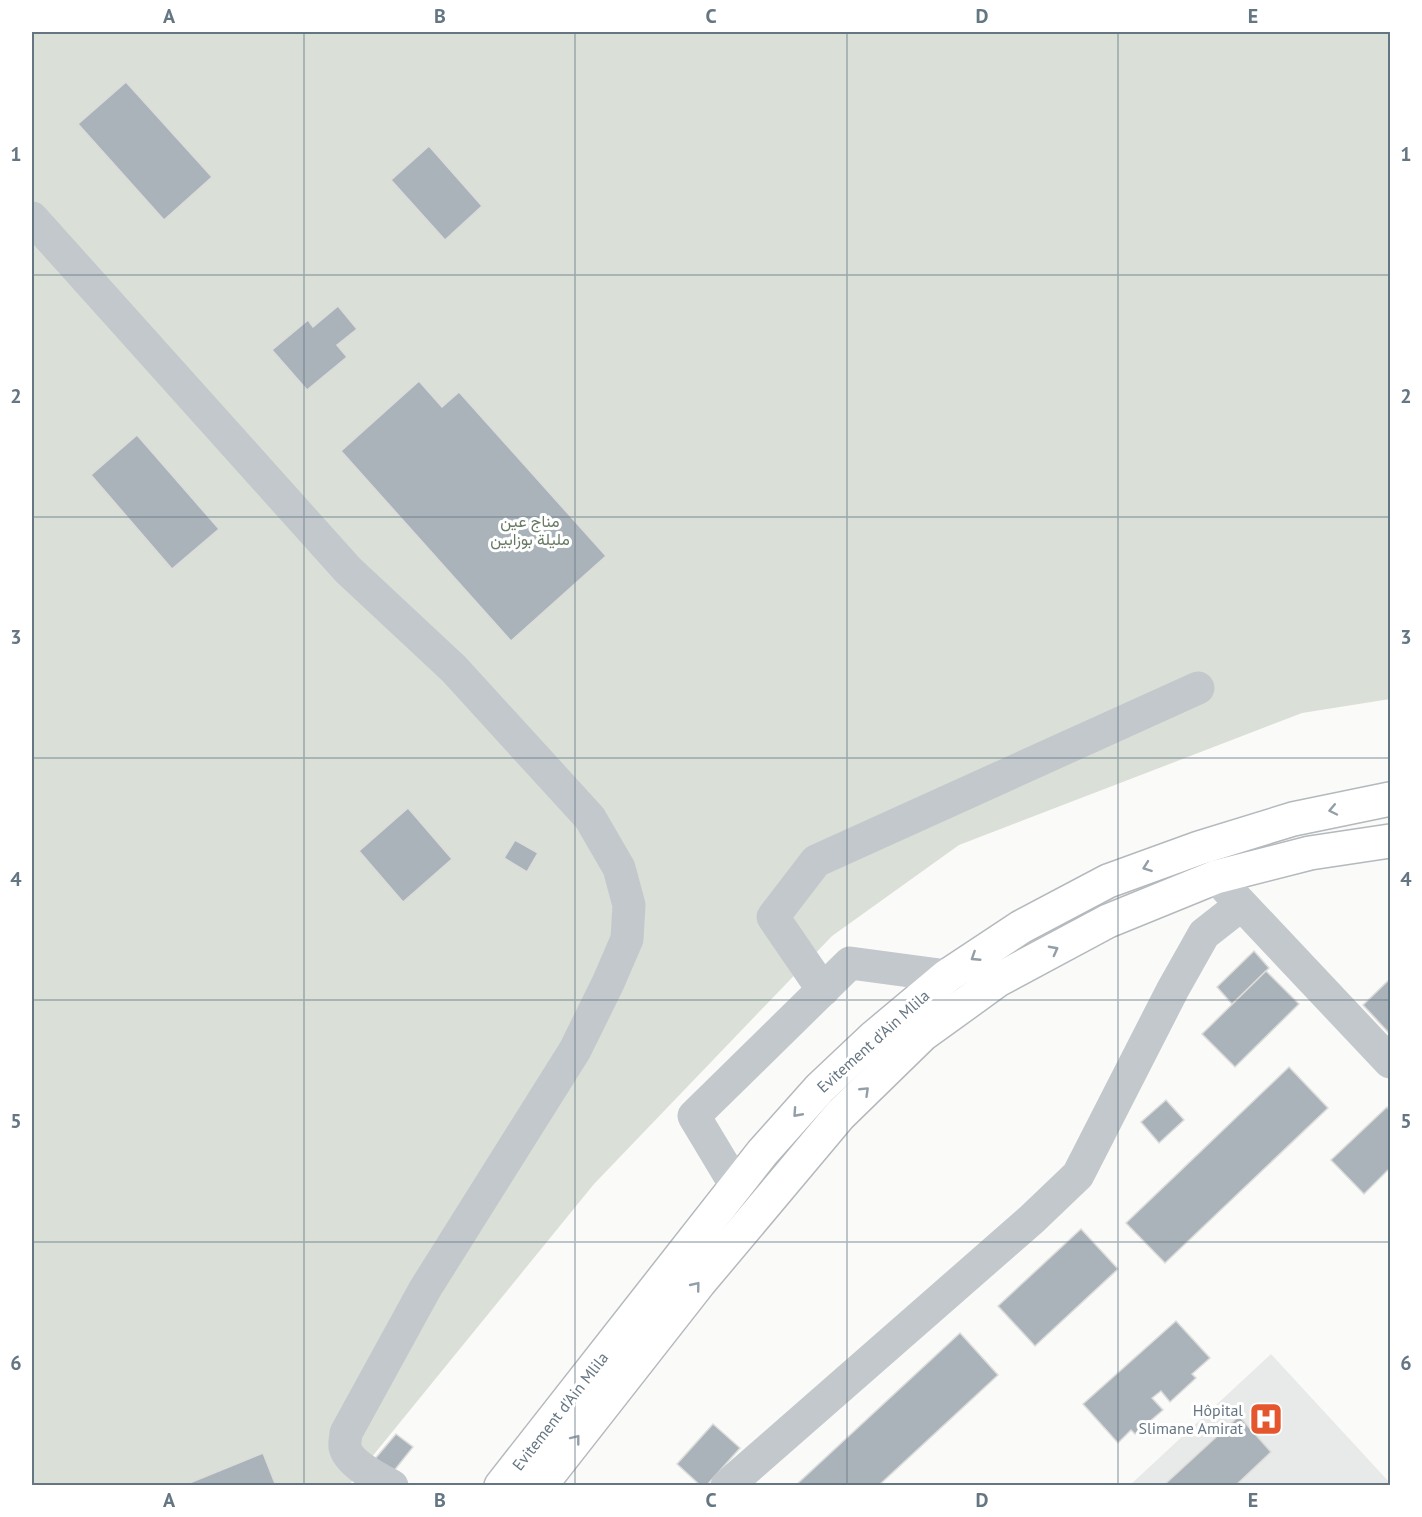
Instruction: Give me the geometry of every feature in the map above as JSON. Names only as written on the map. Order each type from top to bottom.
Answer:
[{"type":"highway","name":"Evitement d'Ain Mlila","points":[[501,1485],[762,1153],[820,1088],[873,1038],[947,976],[1021,927],[1108,881],[1199,848],[1293,819],[1390,799]]},
{"type":"highway","name":"Evitement d'Ain Mlila","points":[[540,1485],[699,1283],[840,1115],[922,1035],[998,980],[1108,921],[1216,876],[1310,853],[1390,841]]},
{"type":"street","points":[[32,218],[348,570],[454,669],[590,818],[619,868],[629,905],[627,939],[608,983],[575,1050],[425,1288],[346,1433],[345,1449],[353,1460],[377,1478],[392,1485]]},
{"type":"street","points":[[823,990],[773,916],[816,861],[1198,688]]},
{"type":"street","points":[[1216,876],[1390,1062]]},
{"type":"street","points":[[727,1485],[1032,1219],[1078,1175],[1173,989],[1204,934],[1241,904]]},
{"type":"street","points":[[736,1186],[694,1116],[850,963],[947,976]]},
{"type":"shaded area","name":"Hôpital Slimane Amirat","points":[[1271,1354],[1390,1483],[1390,1486],[1129,1486]]},
{"type":"green space","name":"مناج عين مليلة بوزابين","points":[[32,32],[1390,32],[1390,699],[1302,713],[959,845],[832,936],[594,1184],[349,1485],[32,1485]]},
{"type":"building","points":[[126,82],[212,177],[164,220],[78,124]]},
{"type":"building","points":[[429,146],[482,206],[445,240],[391,180]]},
{"type":"building","points":[[338,306],[357,329],[337,345],[347,357],[307,390],[272,350],[308,320],[313,327]]},
{"type":"building","points":[[419,381],[442,407],[459,392],[606,556],[511,641],[341,451]]},
{"type":"building","points":[[137,435],[219,529],[172,569],[91,475]]},
{"type":"building","points":[[408,808],[452,859],[403,902],[359,851]]},
{"type":"building","points":[[515,840],[538,853],[527,872],[504,858]]},
{"type":"building","points":[[1254,951],[1269,968],[1232,1004],[1217,987]]},
{"type":"building","points":[[1266,971],[1299,1004],[1235,1067],[1202,1034]]},
{"type":"building","points":[[1390,979],[1390,1034],[1363,1005]]},
{"type":"building","points":[[1289,1067],[1328,1108],[1165,1263],[1126,1223]]},
{"type":"building","points":[[1166,1100],[1184,1120],[1159,1143],[1141,1122]]},
{"type":"building","points":[[1387,1107],[1390,1111],[1390,1168],[1364,1194],[1331,1160]]},
{"type":"building","points":[[1081,1229],[1118,1269],[1035,1346],[998,1306]]},
{"type":"building","points":[[1176,1321],[1210,1358],[1192,1374],[1196,1378],[1170,1402],[1161,1391],[1152,1398],[1163,1410],[1135,1434],[1131,1430],[1118,1443],[1083,1404]]},
{"type":"building","points":[[960,1333],[998,1375],[878,1486],[795,1486]]},
{"type":"building","points":[[1239,1416],[1271,1452],[1235,1486],[1163,1486]]},
{"type":"building","points":[[713,1424],[740,1448],[706,1486],[701,1486],[677,1464]]},
{"type":"building","points":[[396,1434],[413,1447],[385,1482],[368,1467]]},
{"type":"building","points":[[263,1453],[276,1486],[182,1486]]},
{"type":"place","name":"Hôpital Slimane Amirat","points":[[1266,1419]]}]
